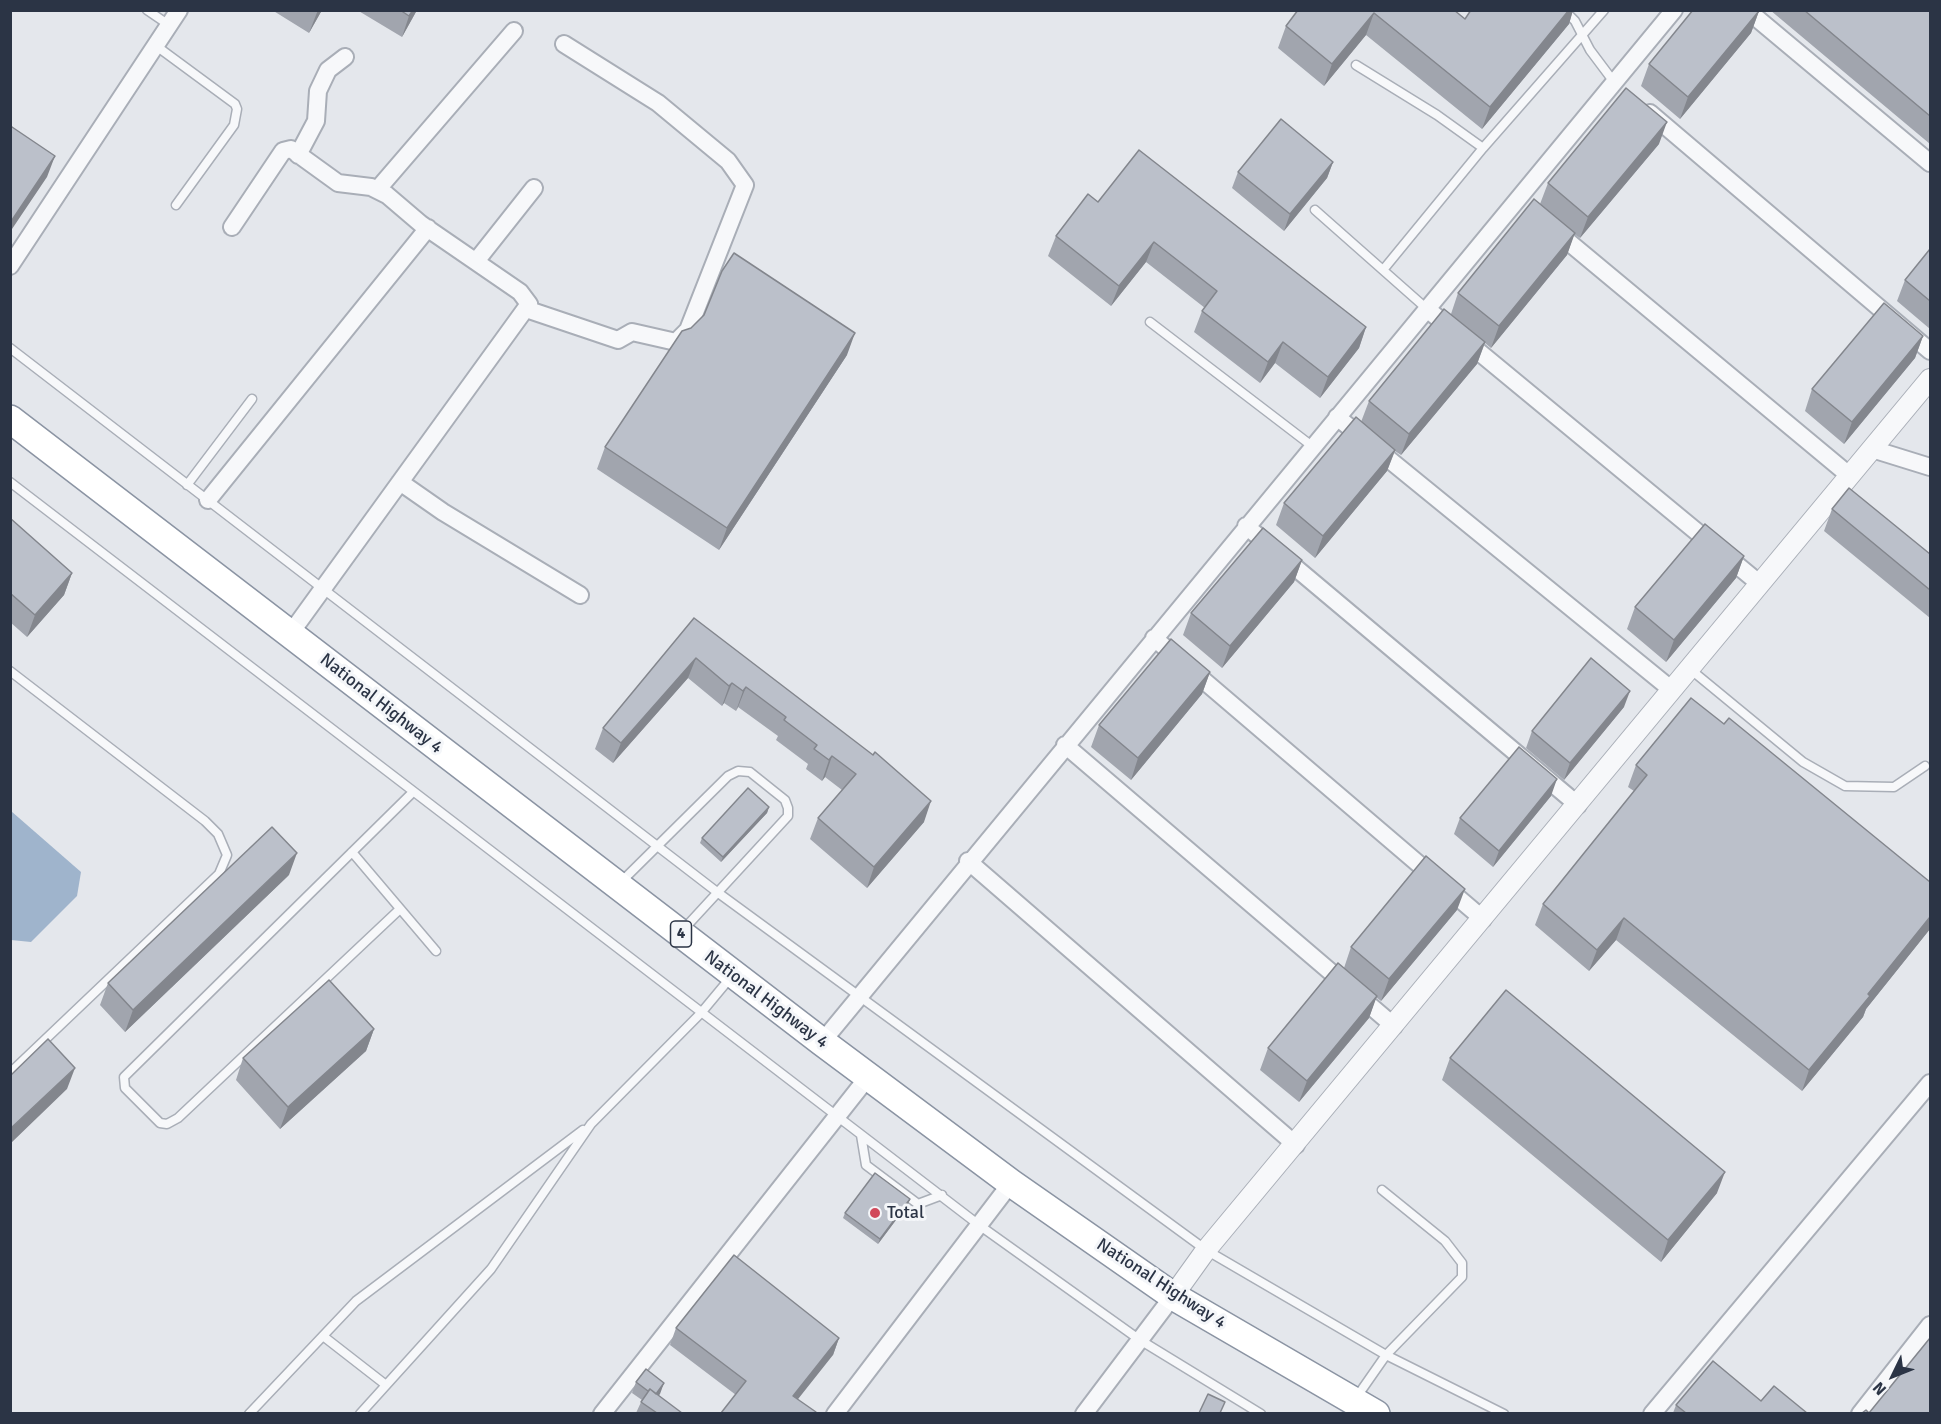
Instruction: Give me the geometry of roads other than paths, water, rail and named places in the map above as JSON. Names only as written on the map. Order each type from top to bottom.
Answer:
[{"type":"highway","name":"National Highway 4","points":[[10,419],[822,1042],[1011,1183],[1173,1296],[1368,1410]]},
{"type":"street","points":[[10,266],[179,10]]},
{"type":"street","points":[[822,1042],[1426,309],[1522,203],[1619,86],[1674,10]]},
{"type":"street","points":[[1747,10],[1930,163]]},
{"type":"street","points":[[377,190],[514,30]]},
{"type":"street","points":[[526,309],[618,340],[632,332],[676,342],[688,330],[745,185],[728,161],[658,103],[564,44]]},
{"type":"street","points":[[298,155],[316,121],[318,91],[328,70],[345,57]]},
{"type":"street","points":[[1641,105],[1930,351]]},
{"type":"street","points":[[232,227],[283,152],[291,149],[338,183],[377,190],[428,228],[477,260],[527,299],[529,304],[290,633]]},
{"type":"street","points":[[477,260],[534,188]]},
{"type":"street","points":[[1544,222],[1850,476]]},
{"type":"street","points":[[208,500],[428,228]]},
{"type":"street","points":[[1426,309],[1760,584]]},
{"type":"street","points":[[1084,1413],[1206,1250],[1296,1145],[1930,379]]},
{"type":"street","points":[[1337,417],[1672,690]]},
{"type":"street","points":[[1872,449],[1930,467]]},
{"type":"street","points":[[400,482],[443,512],[580,596]]},
{"type":"street","points":[[1246,526],[1578,805]]},
{"type":"street","points":[[1154,638],[1483,919]]},
{"type":"street","points":[[1065,745],[1394,1026]]},
{"type":"street","points":[[969,861],[1296,1145]]},
{"type":"street","points":[[602,1413],[868,1077]]},
{"type":"street","points":[[1652,1413],[1930,1083]]},
{"type":"street","points":[[835,1413],[1011,1183]]},
{"type":"street","points":[[1860,1413],[1930,1325]]},
{"type":"lane","points":[[147,10],[169,25]]},
{"type":"lane","points":[[1564,10],[1575,21],[1581,35],[1619,86]]},
{"type":"lane","points":[[1383,270],[1483,148],[1604,10]]},
{"type":"lane","points":[[155,45],[235,104],[237,109],[230,130],[176,205]]},
{"type":"lane","points":[[1356,65],[1437,115],[1483,148]]},
{"type":"lane","points":[[1315,210],[1426,309]]},
{"type":"lane","points":[[1150,322],[1312,446]]},
{"type":"lane","points":[[10,348],[717,891],[1206,1250],[1386,1355],[1504,1413]]},
{"type":"lane","points":[[187,485],[252,399]]},
{"type":"lane","points":[[10,482],[980,1225],[1140,1340],[1261,1413]]},
{"type":"lane","points":[[1690,669],[1803,762],[1845,786],[1894,787],[1925,766]]},
{"type":"lane","points":[[10,671],[205,821],[218,834],[227,855],[219,874],[10,1073]]},
{"type":"lane","points":[[617,885],[728,776],[738,771],[750,772],[785,800],[789,808],[788,816],[680,933]]},
{"type":"lane","points":[[400,909],[178,1118],[167,1124],[160,1124],[125,1088],[124,1077],[413,792]]},
{"type":"lane","points":[[352,852],[436,951]]},
{"type":"lane","points":[[249,1413],[356,1300],[591,1124],[701,1013],[733,974]]},
{"type":"lane","points":[[360,1413],[491,1269],[591,1124]]},
{"type":"lane","points":[[861,1135],[866,1165],[918,1204],[942,1195]]},
{"type":"lane","points":[[1368,1410],[1386,1355],[1462,1277],[1462,1263],[1445,1241],[1382,1190]]},
{"type":"lane","points":[[323,1336],[386,1385]]},
{"type":"water","points":[[11,811],[81,872],[77,896],[31,942],[11,940]]},
{"type":"place","name":"Total","points":[[875,1213]]}]
